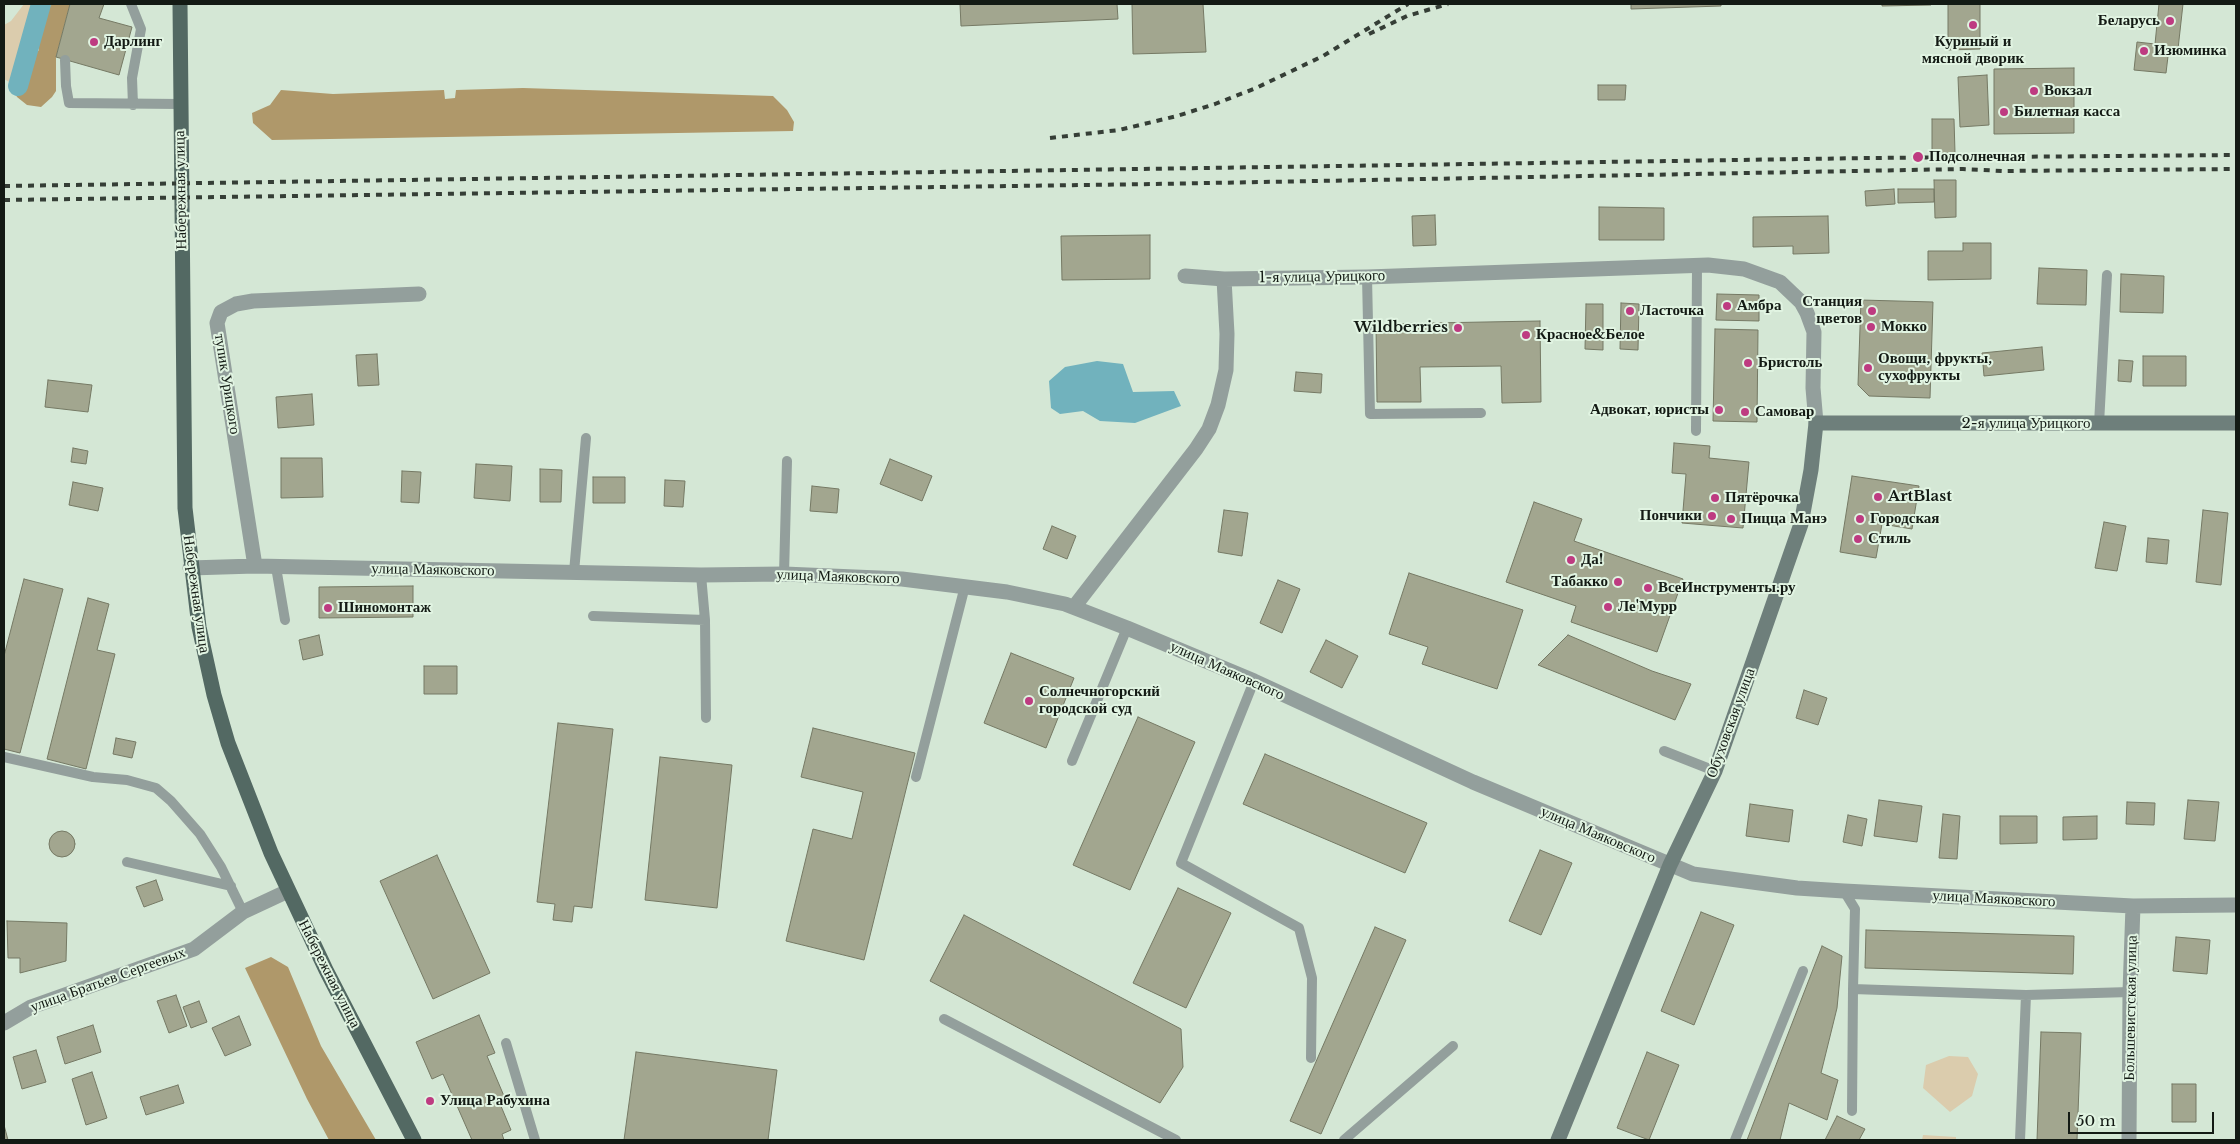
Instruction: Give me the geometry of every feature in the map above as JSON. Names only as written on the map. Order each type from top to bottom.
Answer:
[{"type":"main road","name":"Набережная улица","points":[[180,4],[184,508],[190,568],[204,651],[228,743],[271,853],[326,970],[414,1140]]},
{"type":"street","name":"1-я улица Урицкого","points":[[1184,276],[1224,279],[1367,277],[1697,265],[1744,269],[1780,282],[1791,291]]},
{"type":"street","points":[[1074,607],[1196,450],[1209,429],[1218,405],[1226,370],[1227,334],[1224,279]]},
{"type":"street","name":"Обуховская улица","points":[[1558,1140],[1670,865],[1715,771],[1801,524],[1812,470],[1816,423],[1813,388],[1814,332],[1801,302],[1791,291]]},
{"type":"street","name":"тупик Урицкого","points":[[255,566],[218,323],[221,312],[236,304],[253,301],[419,294]]},
{"type":"street","name":"2-я улица Урицкого","points":[[1816,423],[2236,423]]},
{"type":"street","name":"улица Маяковского","points":[[190,568],[255,566],[701,576],[784,574],[859,576],[1007,592],[1074,607],[1127,628],[1254,681],[1473,782],[1693,874],[1796,888],[1844,891],[2133,906],[2236,906]]},
{"type":"street","name":"улица Братьев Сергеевых","points":[[4,1022],[31,1007],[194,949],[243,912],[288,891]]},
{"type":"street","name":"Большевистская улица","points":[[2130,1140],[2130,992],[2133,906]]},
{"type":"lane","points":[[131,4],[141,29],[132,78],[133,105]]},
{"type":"lane","points":[[65,60],[69,104],[180,104]]},
{"type":"lane","points":[[1696,431],[1697,265]]},
{"type":"lane","points":[[2099,424],[2107,275]]},
{"type":"lane","points":[[1367,277],[1370,414],[1480,413]]},
{"type":"lane","points":[[574,572],[586,438]]},
{"type":"lane","points":[[784,574],[787,461]]},
{"type":"lane","points":[[276,567],[285,620]]},
{"type":"lane","points":[[701,576],[706,718]]},
{"type":"lane","points":[[916,777],[965,586]]},
{"type":"lane","points":[[593,616],[704,620]]},
{"type":"lane","points":[[1072,761],[1127,628]]},
{"type":"lane","points":[[1254,681],[1181,864],[1299,928],[1312,978],[1311,1058]]},
{"type":"lane","points":[[1664,750],[1715,771]]},
{"type":"lane","points":[[4,757],[93,777],[127,780],[156,788],[171,801],[200,834],[221,867],[243,912]]},
{"type":"lane","points":[[127,862],[231,886]]},
{"type":"lane","points":[[1844,891],[1855,909],[1852,1111]]},
{"type":"lane","points":[[1735,1140],[1804,971]]},
{"type":"lane","points":[[1853,989],[2026,995],[2130,992]]},
{"type":"lane","points":[[2020,1140],[2026,995]]},
{"type":"lane","points":[[944,1019],[1176,1140]]},
{"type":"lane","points":[[506,1043],[535,1140]]},
{"type":"lane","points":[[1344,1140],[1453,1046]]},
{"type":"shaded area","points":[[24,4],[52,4],[43,16],[39,30],[39,50],[21,72],[9,82],[4,79],[4,25],[11,21]]},
{"type":"shaded area","points":[[52,4],[70,4],[56,57],[56,91],[41,107],[27,105],[17,97],[9,82],[21,72],[39,50],[39,30],[43,16]]},
{"type":"shaded area","points":[[523,88],[773,96],[787,110],[794,122],[793,131],[272,140],[253,123],[252,113],[270,105],[281,90],[333,94],[444,90],[445,99],[455,98],[456,90]]},
{"type":"shaded area","points":[[271,957],[288,967],[321,1046],[376,1140],[329,1140],[307,1099],[245,968]]},
{"type":"shaded area","points":[[1949,1056],[1968,1057],[1978,1074],[1972,1096],[1950,1112],[1923,1088],[1926,1065]]},
{"type":"shaded area","points":[[1923,1135],[1956,1137],[1956,1140],[1922,1140]]},
{"type":"water","points":[[1097,361],[1123,364],[1133,392],[1174,391],[1181,406],[1135,423],[1100,421],[1083,411],[1060,414],[1051,408],[1049,381],[1065,367]]},
{"type":"building","name":"Дарлинг","points":[[70,4],[104,4],[99,18],[132,27],[119,75],[56,57]]},
{"type":"building","points":[[960,4],[1117,4],[1118,19],[961,26]]},
{"type":"building","points":[[1132,4],[1203,4],[1206,52],[1133,54]]},
{"type":"building","points":[[1631,4],[1721,4],[1721,6],[1631,9]]},
{"type":"building","points":[[1882,4],[1931,4],[1931,5],[1882,6]]},
{"type":"building","points":[[1948,4],[1980,4],[1980,49],[1948,50]]},
{"type":"building","points":[[2159,4],[2183,4],[2178,49],[2169,48],[2166,73],[2134,70],[2137,42],[2155,44]]},
{"type":"building","name":"Вокзал","points":[[2074,68],[2074,133],[1994,134],[1994,69]]},
{"type":"building","points":[[1987,75],[1989,125],[1960,127],[1958,77]]},
{"type":"building","points":[[1598,85],[1626,85],[1625,100],[1598,100]]},
{"type":"building","points":[[1932,119],[1954,119],[1955,153],[1932,153]]},
{"type":"building","points":[[1934,180],[1956,180],[1956,217],[1935,218]]},
{"type":"building","points":[[1894,189],[1895,204],[1866,206],[1865,191]]},
{"type":"building","points":[[1898,189],[1934,189],[1934,202],[1898,203]]},
{"type":"building","points":[[1599,207],[1664,208],[1664,240],[1599,240]]},
{"type":"building","points":[[1435,215],[1436,245],[1413,246],[1412,216]]},
{"type":"building","points":[[1828,216],[1829,253],[1793,254],[1793,246],[1753,247],[1753,217]]},
{"type":"building","points":[[1150,235],[1150,279],[1062,280],[1061,236]]},
{"type":"building","points":[[1963,243],[1991,243],[1991,279],[1928,280],[1928,251],[1963,251]]},
{"type":"building","points":[[2039,268],[2087,270],[2086,305],[2037,304]]},
{"type":"building","points":[[2121,274],[2164,276],[2163,313],[2120,312]]},
{"type":"building","points":[[1717,294],[1759,295],[1759,321],[1716,320]]},
{"type":"building","points":[[1861,300],[1933,302],[1930,398],[1869,396],[1858,385]]},
{"type":"building","points":[[1621,303],[1639,304],[1638,350],[1620,349]]},
{"type":"building","points":[[1586,304],[1603,304],[1603,350],[1585,349]]},
{"type":"building","points":[[1540,321],[1541,402],[1502,403],[1501,366],[1420,367],[1421,402],[1377,402],[1376,324]]},
{"type":"building","points":[[1715,329],[1758,330],[1757,422],[1713,421]]},
{"type":"building","points":[[2042,347],[2044,370],[1984,376],[1982,353]]},
{"type":"building","points":[[377,354],[379,385],[358,386],[356,355]]},
{"type":"building","points":[[2143,356],[2186,356],[2186,386],[2143,386]]},
{"type":"building","points":[[2119,360],[2133,361],[2131,382],[2118,381]]},
{"type":"building","points":[[1296,372],[1322,374],[1321,393],[1294,391]]},
{"type":"building","points":[[48,380],[92,385],[88,412],[45,407]]},
{"type":"building","points":[[312,394],[314,425],[278,428],[276,397]]},
{"type":"building","name":"Пятёрочка","points":[[1674,443],[1710,446],[1709,458],[1749,462],[1743,528],[1682,523],[1686,474],[1672,473]]},
{"type":"building","points":[[73,448],[88,451],[86,464],[71,462]]},
{"type":"building","points":[[281,458],[322,458],[323,497],[281,498]]},
{"type":"building","points":[[890,459],[932,476],[922,501],[880,484]]},
{"type":"building","points":[[476,464],[512,466],[510,501],[474,498]]},
{"type":"building","points":[[540,469],[562,470],[561,502],[540,502]]},
{"type":"building","points":[[402,471],[421,472],[419,503],[401,502]]},
{"type":"building","points":[[1852,476],[1919,486],[1912,529],[1882,524],[1876,558],[1840,552]]},
{"type":"building","points":[[593,477],[625,477],[625,503],[593,503]]},
{"type":"building","points":[[665,480],[685,481],[683,507],[664,506]]},
{"type":"building","points":[[73,482],[103,488],[98,511],[69,505]]},
{"type":"building","points":[[812,486],[839,489],[837,513],[810,511]]},
{"type":"building","name":"Да!","points":[[1534,502],[1582,519],[1574,541],[1683,579],[1657,652],[1571,622],[1576,606],[1506,582]]},
{"type":"building","points":[[1224,510],[1248,513],[1242,556],[1218,552]]},
{"type":"building","points":[[2203,510],[2228,513],[2221,585],[2196,582]]},
{"type":"building","points":[[2104,522],[2126,526],[2117,571],[2095,568]]},
{"type":"building","points":[[1052,526],[1076,536],[1067,559],[1043,549]]},
{"type":"building","points":[[2148,538],[2169,540],[2167,564],[2146,562]]},
{"type":"building","points":[[1409,573],[1523,610],[1497,689],[1422,664],[1428,647],[1389,634]]},
{"type":"building","points":[[24,579],[63,589],[20,753],[4,749],[4,656]]},
{"type":"building","points":[[1278,580],[1300,589],[1282,633],[1260,623]]},
{"type":"building","points":[[413,586],[413,617],[319,618],[319,587]]},
{"type":"building","points":[[88,598],[109,604],[97,650],[115,654],[86,769],[47,759]]},
{"type":"building","points":[[319,635],[323,655],[303,660],[299,640]]},
{"type":"building","points":[[1568,635],[1652,671],[1691,684],[1675,720],[1538,665]]},
{"type":"building","points":[[1326,640],[1358,656],[1342,688],[1310,672]]},
{"type":"building","name":"Солнечногорский городской суд","points":[[1011,653],[1074,678],[1046,748],[984,723]]},
{"type":"building","points":[[424,666],[457,666],[457,694],[424,694]]},
{"type":"building","points":[[1804,690],[1827,698],[1818,725],[1796,718]]},
{"type":"building","points":[[1138,717],[1195,742],[1130,890],[1073,865]]},
{"type":"building","points":[[558,723],[613,729],[592,908],[574,906],[572,922],[553,920],[555,904],[537,902]]},
{"type":"building","points":[[813,728],[915,753],[864,960],[786,941],[813,829],[852,839],[863,792],[801,777]]},
{"type":"building","points":[[116,738],[136,742],[132,758],[113,754]]},
{"type":"building","points":[[1265,754],[1427,823],[1405,873],[1243,804]]},
{"type":"building","points":[[660,757],[732,765],[717,908],[645,900]]},
{"type":"building","points":[[1879,800],[1922,806],[1917,842],[1874,836]]},
{"type":"building","points":[[2188,800],[2219,802],[2215,841],[2184,839]]},
{"type":"building","points":[[2127,802],[2155,803],[2154,825],[2126,824]]},
{"type":"building","points":[[1750,804],[1793,810],[1789,842],[1746,836]]},
{"type":"building","points":[[1943,814],[1960,816],[1957,859],[1939,858]]},
{"type":"building","points":[[1848,815],[1867,819],[1862,846],[1843,842]]},
{"type":"building","points":[[2000,816],[2037,816],[2037,843],[2000,844]]},
{"type":"building","points":[[2097,816],[2097,839],[2063,840],[2063,817]]},
{"type":"building","points":[[62,831],[71,835],[75,844],[71,853],[62,857],[53,853],[49,844],[53,835]]},
{"type":"building","points":[[1540,850],[1572,863],[1541,935],[1509,921]]},
{"type":"building","points":[[437,855],[490,973],[433,999],[380,881]]},
{"type":"building","points":[[156,880],[163,900],[144,907],[136,887]]},
{"type":"building","points":[[1178,888],[1231,913],[1186,1008],[1133,983]]},
{"type":"building","points":[[1701,912],[1734,925],[1694,1025],[1661,1011]]},
{"type":"building","points":[[964,915],[1181,1029],[1183,1067],[1160,1103],[930,981]]},
{"type":"building","points":[[7,921],[67,923],[66,961],[20,973],[20,958],[8,958]]},
{"type":"building","points":[[1375,927],[1406,940],[1321,1134],[1290,1121]]},
{"type":"building","points":[[1866,930],[2074,936],[2073,974],[1865,968]]},
{"type":"building","points":[[2176,937],[2210,940],[2207,974],[2173,971]]},
{"type":"building","points":[[1822,946],[1842,956],[1837,1008],[1821,1073],[1838,1080],[1827,1120],[1789,1103],[1780,1140],[1747,1140]]},
{"type":"building","points":[[176,995],[187,1026],[169,1033],[157,1001]]},
{"type":"building","points":[[199,1001],[207,1022],[191,1028],[183,1007]]},
{"type":"building","points":[[479,1015],[495,1053],[487,1056],[504,1096],[498,1099],[511,1130],[502,1134],[504,1140],[472,1140],[443,1074],[432,1079],[416,1042]]},
{"type":"building","points":[[239,1016],[251,1045],[225,1056],[212,1028]]},
{"type":"building","points":[[93,1025],[101,1052],[65,1064],[57,1037]]},
{"type":"building","points":[[2041,1032],[2081,1033],[2077,1140],[2037,1140]]},
{"type":"building","points":[[36,1050],[46,1082],[22,1089],[13,1057]]},
{"type":"building","points":[[636,1052],[777,1070],[768,1140],[624,1140]]},
{"type":"building","points":[[1647,1052],[1679,1065],[1649,1140],[1617,1128]]},
{"type":"building","points":[[92,1072],[107,1118],[86,1125],[72,1079]]},
{"type":"building","points":[[2172,1084],[2196,1084],[2196,1122],[2172,1122]]},
{"type":"building","points":[[178,1085],[184,1103],[146,1115],[140,1097]]},
{"type":"building","points":[[1837,1116],[1865,1129],[1859,1140],[1825,1140]]},
{"type":"building","points":[[4,1125],[8,1140],[4,1140]]},
{"type":"waterway","points":[[18,86],[41,4]]},
{"type":"railway","points":[[1050,138],[1119,130],[1177,116],[1215,104],[1256,88],[1323,56],[1408,4]]},
{"type":"railway","points":[[1369,34],[1407,16],[1448,4]]},
{"type":"railway","points":[[4,186],[1870,158],[2236,155]]},
{"type":"railway","points":[[4,200],[1155,184],[1963,169],[2003,171],[2236,169]]},
{"type":"place","name":"Беларусь","points":[[2170,21]]},
{"type":"place","name":"Куриный и мясной дворик","points":[[1973,25]]},
{"type":"place","name":"Дарлинг","points":[[94,42]]},
{"type":"place","name":"Изюминка","points":[[2144,51]]},
{"type":"place","name":"Вокзал","points":[[2034,91]]},
{"type":"place","name":"Билетная касса","points":[[2004,112]]},
{"type":"place","name":"Подсолнечная","points":[[1918,157]]},
{"type":"place","name":"Амбра","points":[[1727,306]]},
{"type":"place","name":"Ласточка","points":[[1630,311]]},
{"type":"place","name":"Станция цветов","points":[[1872,311]]},
{"type":"place","name":"Мокко","points":[[1871,327]]},
{"type":"place","name":"Wildberries","points":[[1458,328]]},
{"type":"place","name":"Красное&Белое","points":[[1526,335]]},
{"type":"place","name":"Бристоль","points":[[1748,363]]},
{"type":"place","name":"Овощи, фрукты, сухофрукты","points":[[1868,368]]},
{"type":"place","name":"Адвокат, юристы","points":[[1719,410]]},
{"type":"place","name":"Самовар","points":[[1745,412]]},
{"type":"place","name":"ArtBlast","points":[[1878,497]]},
{"type":"place","name":"Пятёрочка","points":[[1715,498]]},
{"type":"place","name":"Пончики","points":[[1712,516]]},
{"type":"place","name":"Пицца Манэ","points":[[1731,519]]},
{"type":"place","name":"Городская","points":[[1860,519]]},
{"type":"place","name":"Стиль","points":[[1858,539]]},
{"type":"place","name":"Да!","points":[[1571,560]]},
{"type":"place","name":"Табакко","points":[[1618,582]]},
{"type":"place","name":"ВсеИнструменты.ру","points":[[1648,588]]},
{"type":"place","name":"Ле'Мурр","points":[[1608,607]]},
{"type":"place","name":"Шиномонтаж","points":[[328,608]]},
{"type":"place","name":"Солнечногорский городской суд","points":[[1029,701]]},
{"type":"place","name":"Улица Рабухина","points":[[430,1101]]}]
